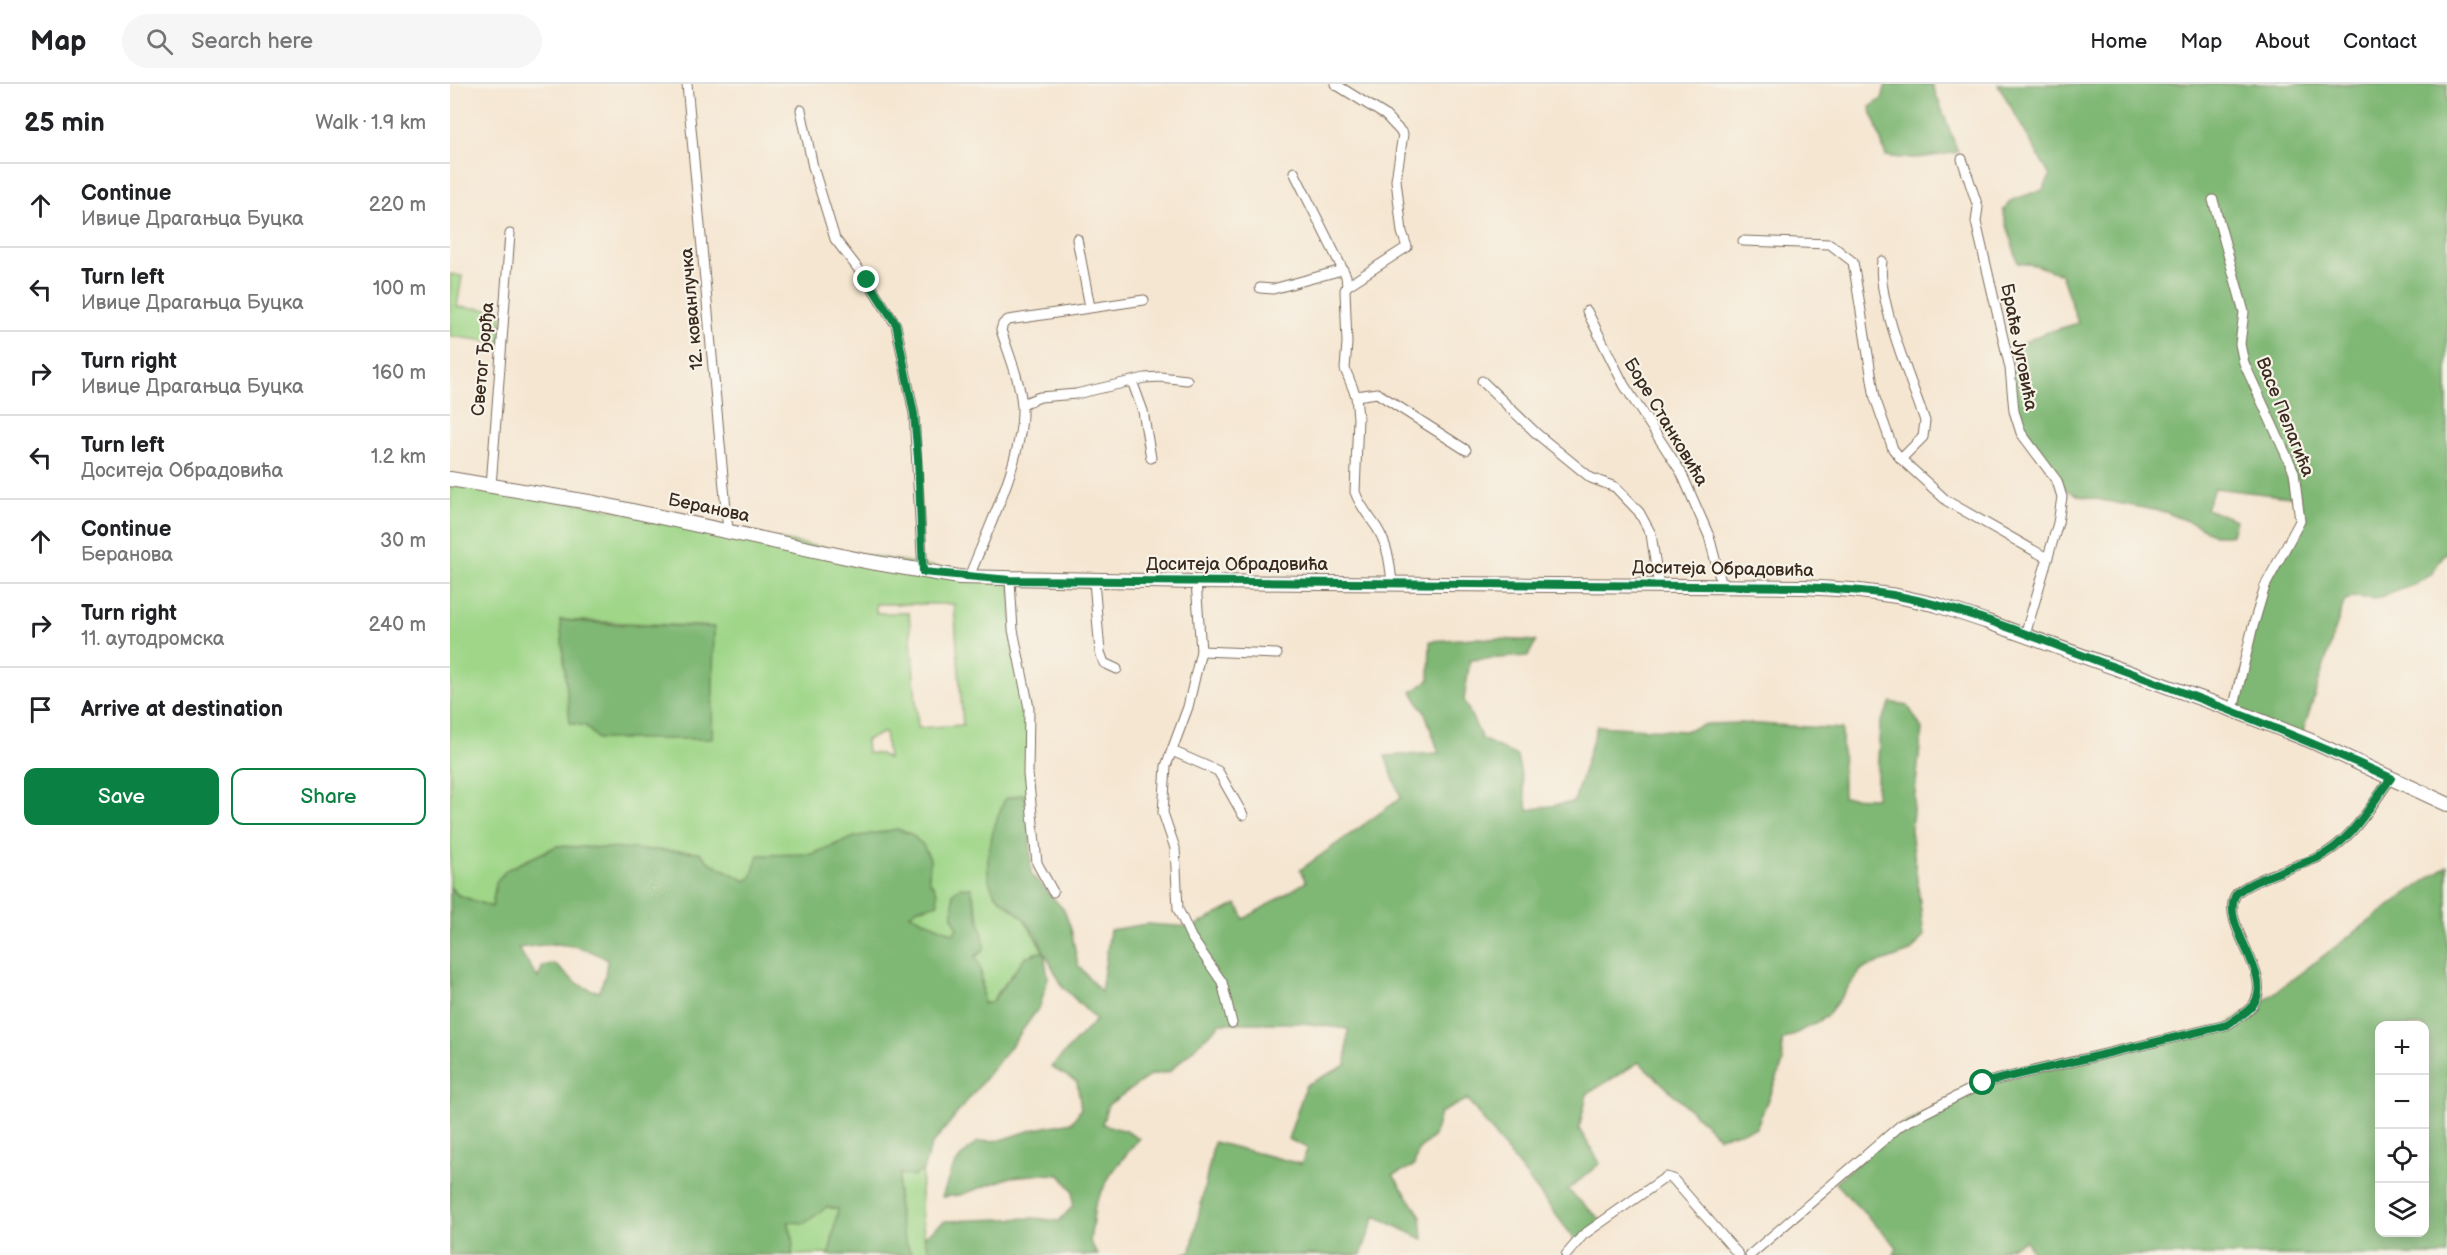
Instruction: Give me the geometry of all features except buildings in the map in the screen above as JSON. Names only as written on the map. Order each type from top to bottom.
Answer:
[{"type":"main road","name":"Беранова","points":[[450,479],[596,503],[923,572],[964,577]]},
{"type":"main road","name":"Доситеја Обрадовића","points":[[964,577],[1094,581],[1722,586],[1833,589],[1897,596],[1937,605],[2233,710],[2311,741],[2447,804]]},
{"type":"street","name":"12. кованлучка","points":[[687,84],[728,531]]},
{"type":"street","points":[[1335,84],[1385,115],[1403,134],[1396,180],[1402,232],[1407,247],[1347,286]]},
{"type":"street","points":[[801,110],[813,167],[835,239],[867,280],[896,324],[914,414],[923,572]]},
{"type":"street","name":"Браће Југовића","points":[[1962,159],[1978,207],[1976,222],[2010,368],[2014,411],[2021,432],[2060,487],[2062,497],[2058,523],[2025,635]]},
{"type":"street","points":[[1294,172],[1346,276],[1345,369],[1356,396],[1358,450],[1355,492],[1379,531],[1389,555],[1392,583]]},
{"type":"street","name":"Васе Пелагића","points":[[2213,200],[2244,312],[2240,344],[2244,363],[2294,472],[2300,507],[2300,521],[2265,586],[2233,710]]},
{"type":"street","name":"Светог Ђорђа","points":[[491,486],[510,234]]},
{"type":"street","points":[[1077,239],[1090,307]]},
{"type":"street","points":[[1743,241],[1830,244],[1853,262],[1875,398],[1893,449],[1947,501],[2047,558]]},
{"type":"street","points":[[1882,261],[1881,277],[1887,305],[1925,421],[1923,436],[1901,459]]},
{"type":"street","points":[[1260,288],[1283,286],[1342,270]]},
{"type":"street","points":[[964,577],[1015,459],[1022,429],[1022,404],[1017,378],[1001,330],[1003,324],[1008,320],[1144,300]]},
{"type":"street","name":"Боре Станковића","points":[[1587,311],[1623,385],[1681,472],[1709,536],[1722,586]]},
{"type":"street","points":[[1022,404],[1040,397],[1076,394],[1132,381],[1160,377],[1187,380]]},
{"type":"street","points":[[1132,381],[1143,411],[1151,458]]},
{"type":"street","points":[[1482,381],[1537,434],[1591,478],[1615,487],[1640,512],[1651,534],[1659,586]]},
{"type":"street","points":[[1356,396],[1377,393],[1466,450]]},
{"type":"street","points":[[1010,580],[1013,630],[1029,708],[1028,774],[1037,863],[1053,892]]},
{"type":"street","points":[[1094,581],[1100,652],[1104,663],[1117,669]]},
{"type":"street","points":[[1196,582],[1201,651],[1188,707],[1166,766],[1163,813],[1175,848],[1178,909],[1191,937],[1222,982],[1232,1023]]},
{"type":"street","points":[[1201,651],[1276,654]]},
{"type":"street","points":[[1172,751],[1218,771],[1243,815]]},
{"type":"street","points":[[1750,1255],[1901,1125],[1983,1083],[2227,1025],[2246,1012],[2256,1001],[2258,989],[2255,971],[2235,919],[2232,904],[2235,896],[2239,891],[2270,876],[2318,858],[2341,843],[2391,778]]},
{"type":"street","points":[[1566,1255],[1583,1235],[1666,1177],[1672,1179],[1739,1255]]},
{"type":"green space","points":[[1886,84],[1932,84],[1958,152],[1913,158],[1886,156],[1870,107],[1882,99]]},
{"type":"green space","points":[[1998,84],[2447,84],[2447,553],[2444,554],[2431,575],[2416,584],[2375,599],[2354,597],[2344,602],[2301,738],[2233,710],[2265,586],[2300,521],[2298,498],[2214,488],[2206,509],[2236,520],[2232,535],[2214,535],[2197,525],[2165,512],[2080,496],[2060,487],[2014,411],[2010,368],[2019,345],[2042,334],[2078,323],[2061,274],[2035,265],[2018,263],[2003,211],[2014,199],[2043,190],[2050,176]]},
{"type":"green space","points":[[450,274],[462,276],[457,307],[503,310],[501,343],[450,336]]},
{"type":"green space","points":[[450,479],[728,531],[1010,580],[1013,630],[1029,708],[1030,792],[994,893],[1024,919],[1044,952],[1034,953],[998,991],[992,1002],[982,1004],[983,986],[975,957],[982,952],[980,921],[971,888],[953,893],[953,918],[958,927],[954,934],[909,914],[918,908],[927,907],[937,892],[929,880],[929,870],[843,841],[812,854],[792,855],[746,881],[709,862],[699,852],[557,846],[506,870],[496,883],[492,907],[458,895],[450,887]],"holes":[[[876,604],[954,604],[963,725],[918,728],[909,613],[876,613]],[[560,620],[714,627],[595,735],[586,726],[574,723]],[[885,732],[888,759],[880,754],[867,753],[866,740]]]},
{"type":"green space","points":[[560,620],[714,627],[712,739],[597,739],[586,726],[570,723]]},
{"type":"green space","points":[[1476,638],[1536,641],[1528,656],[1470,660],[1464,700],[1482,739],[1517,756],[1528,810],[1574,802],[1597,726],[1684,731],[1707,724],[1740,723],[1842,729],[1843,797],[1876,798],[1880,724],[1891,702],[1908,706],[1922,729],[1911,830],[1924,936],[1910,952],[1862,969],[1826,1017],[1782,1041],[1783,1063],[1756,1128],[1719,1137],[1639,1062],[1587,1094],[1579,1129],[1600,1163],[1568,1190],[1603,1222],[1576,1241],[1467,1099],[1440,1113],[1434,1136],[1418,1150],[1414,1166],[1393,1175],[1421,1216],[1423,1239],[1375,1216],[1361,1255],[1180,1255],[1191,1251],[1214,1142],[1301,1164],[1308,1148],[1288,1139],[1306,1085],[1346,1065],[1348,1029],[1302,1023],[1221,1023],[1169,1072],[1151,1075],[1108,1105],[1102,1124],[1126,1131],[1139,1138],[1111,1174],[1095,1205],[1090,1241],[1098,1255],[931,1255],[924,1237],[945,1221],[1034,1218],[1059,1221],[1073,1206],[1073,1191],[1060,1175],[1011,1177],[960,1195],[942,1197],[951,1171],[960,1158],[977,1142],[1001,1140],[1035,1129],[1072,1122],[1081,1109],[1077,1082],[1051,1067],[1096,1020],[1063,987],[1044,952],[1048,978],[1040,1006],[931,1146],[923,1170],[913,1177],[900,1173],[899,1215],[912,1255],[829,1255],[838,1209],[827,1207],[805,1223],[788,1222],[793,1239],[792,1255],[450,1255],[450,887],[458,895],[492,907],[496,883],[506,870],[557,846],[699,852],[709,862],[746,881],[751,878],[758,855],[812,854],[855,837],[897,829],[911,834],[923,845],[930,859],[929,880],[937,892],[938,904],[918,908],[910,914],[954,934],[957,927],[953,918],[953,893],[961,887],[971,888],[984,940],[984,949],[975,957],[980,966],[983,1004],[992,1002],[1025,957],[1044,951],[1027,923],[996,894],[988,873],[993,833],[1005,799],[1023,794],[1030,806],[1031,874],[1064,910],[1071,929],[1078,965],[1101,992],[1110,930],[1147,924],[1193,927],[1237,904],[1244,919],[1306,882],[1300,870],[1401,798],[1385,756],[1439,753],[1425,713],[1412,692],[1429,680],[1430,641]],"holes":[[[552,944],[574,946],[607,960],[605,976],[599,991],[581,985],[555,964],[543,966],[538,978],[518,948]]]},
{"type":"green space","points":[[2447,866],[2447,1255],[2033,1255],[2026,1240],[1991,1255],[1894,1255],[1897,1247],[1835,1183],[1901,1125],[1978,1086],[2227,1025],[2257,1006],[2396,901]]},
{"type":"green space","points":[[923,1170],[921,1213],[931,1255],[912,1255],[899,1215],[900,1172],[913,1177]]},
{"type":"green space","points":[[826,1207],[839,1209],[830,1254],[792,1255],[793,1239],[788,1221],[805,1223]]},
{"type":"route","points":[[867,280],[896,324],[914,414],[923,572],[1010,580],[1804,587],[1875,592],[1937,605],[2025,635],[2233,710],[2311,741],[2391,778],[2341,843],[2318,858],[2270,876],[2239,891],[2235,896],[2232,904],[2235,919],[2255,971],[2258,989],[2256,1001],[2246,1012],[2227,1025],[1983,1083]]}]
